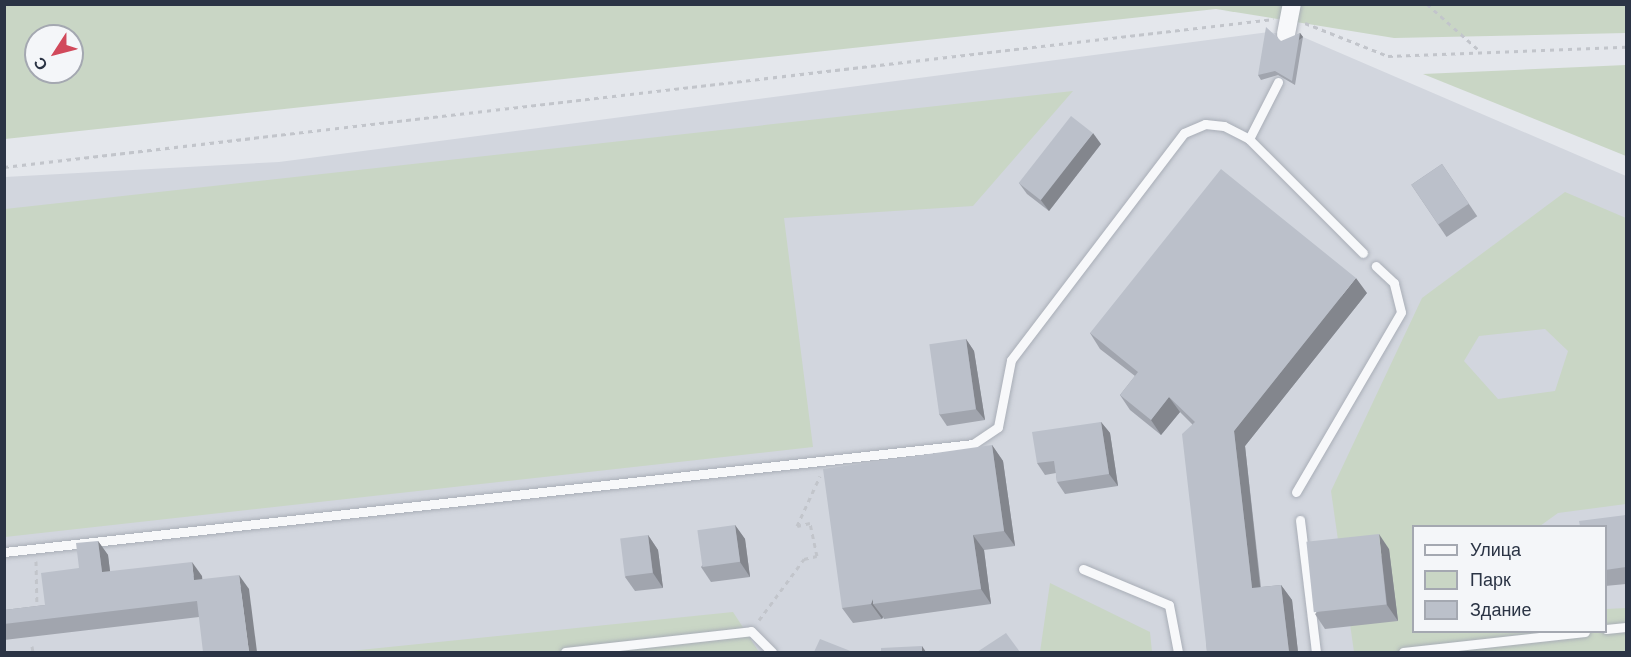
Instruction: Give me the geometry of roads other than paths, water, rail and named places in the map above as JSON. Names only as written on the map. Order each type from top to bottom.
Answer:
[{"type":"lane","points":[[1249,139],[1278,82]]},
{"type":"lane","points":[[4,552],[828,459],[989,438],[998,427],[1011,360],[1184,133],[1205,123],[1224,126],[1249,139],[1363,253]]},
{"type":"lane","points":[[1296,492],[1401,312],[1394,283],[1376,266]]},
{"type":"lane","points":[[1300,520],[1316,652]]},
{"type":"lane","points":[[1083,569],[1169,605],[1178,652]]},
{"type":"lane","points":[[1607,629],[1626,627]]},
{"type":"lane","points":[[565,652],[751,631],[771,652]]},
{"type":"lane","points":[[1403,652],[1575,633]]}]
